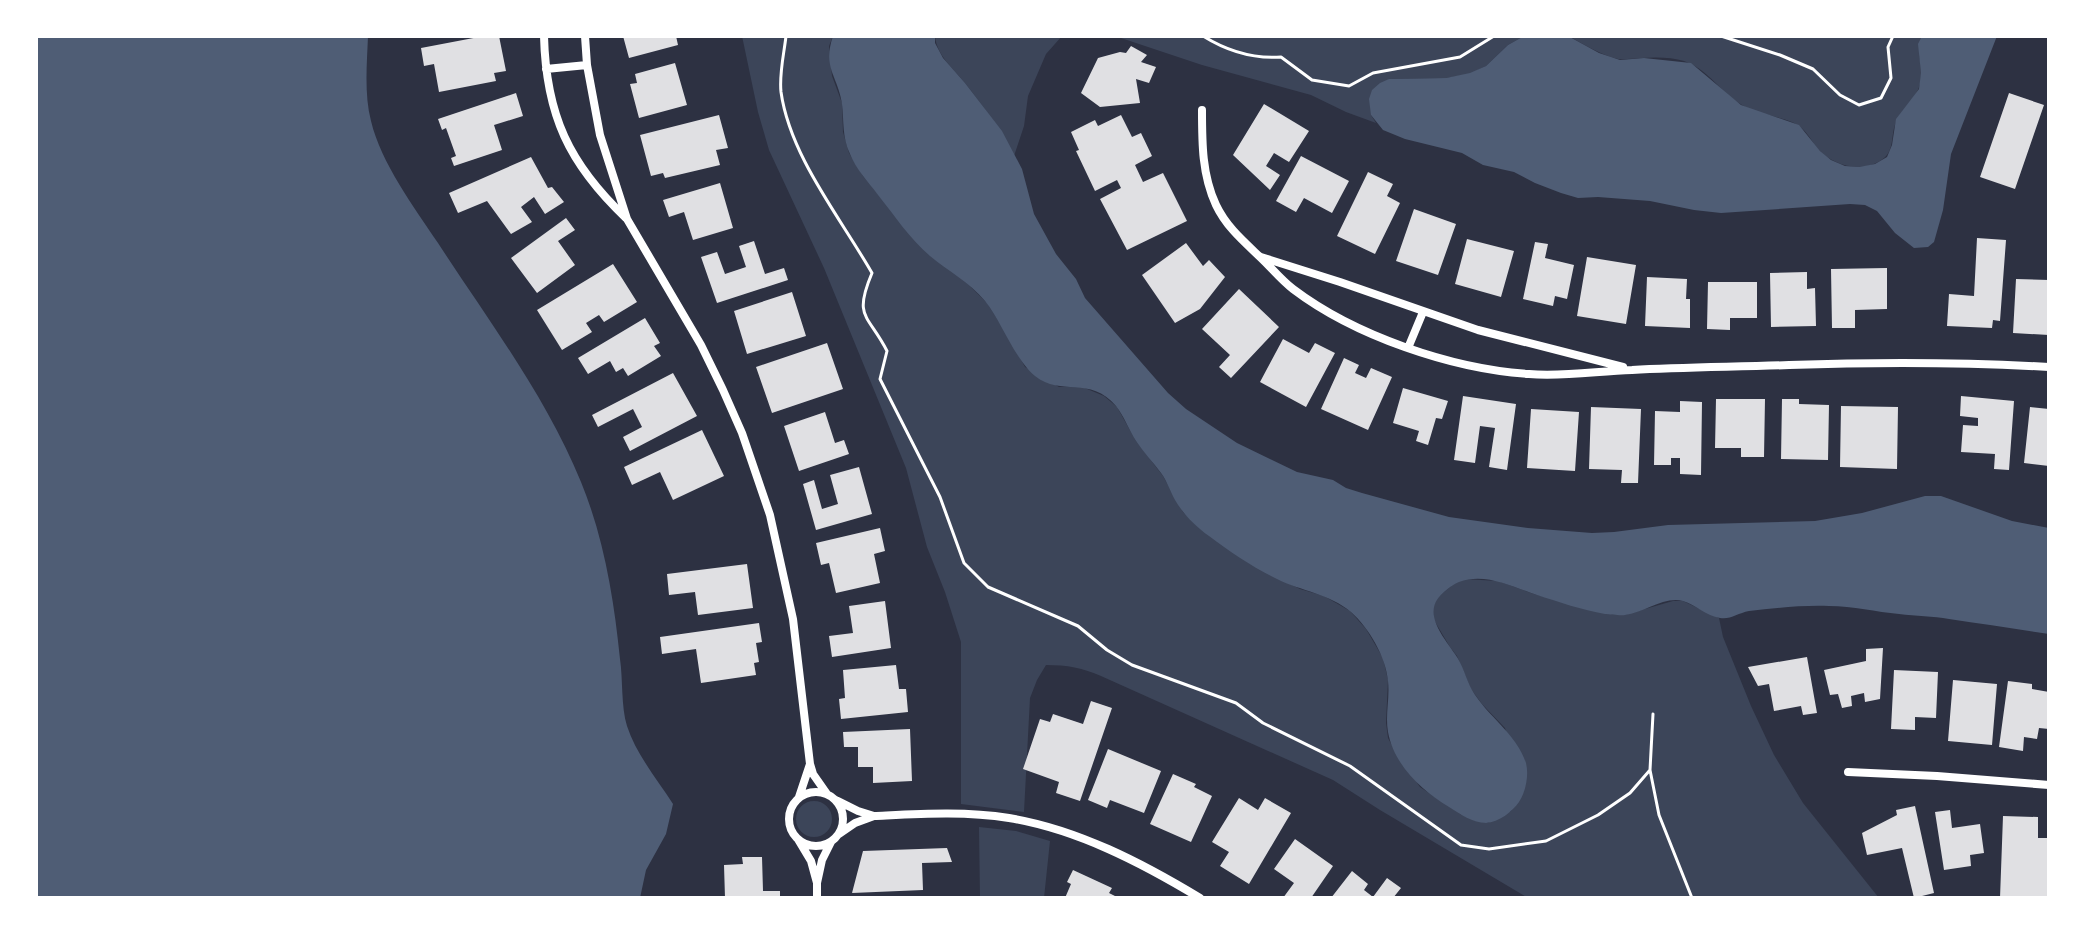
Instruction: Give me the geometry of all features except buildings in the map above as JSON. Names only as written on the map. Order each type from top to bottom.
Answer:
[{"type":"street","points":[[544,36],[546,69],[558,124],[568,146],[601,195],[627,219]]},
{"type":"street","points":[[585,36],[600,135],[627,219],[701,345],[736,419],[770,515],[793,619],[810,764],[813,774],[843,812],[842,828],[838,835]]},
{"type":"street","points":[[546,69],[587,65]]},
{"type":"street","points":[[1202,110],[1205,174],[1211,193],[1226,222],[1245,244],[1294,290],[1329,313],[1408,348],[1472,367],[1530,375],[1832,364],[1938,363],[2049,367]]},
{"type":"street","points":[[1260,257],[1504,338],[1634,369]]},
{"type":"street","points":[[1408,348],[1423,312]]},
{"type":"street","points":[[810,764],[789,819],[793,834],[811,861],[817,883]]},
{"type":"street","points":[[1848,772],[2049,785]]},
{"type":"street","points":[[799,798],[813,792],[831,796],[874,816],[974,814],[1045,826],[1109,849],[1200,898]]},
{"type":"street","points":[[817,898],[822,860],[831,842],[855,823],[874,816]]},
{"type":"street","points":[[799,840],[815,847],[831,842]]},
{"type":"path","points":[[786,36],[781,89],[788,122],[800,153],[872,273],[862,296],[864,316],[887,351],[880,379],[940,497],[964,563],[988,587],[1078,626],[1107,650],[1132,665],[1236,703],[1263,723],[1350,766],[1461,845],[1489,849],[1546,841],[1598,815],[1630,793],[1650,770]]},
{"type":"path","points":[[1203,36],[1222,48],[1263,59],[1281,57],[1312,80],[1349,86],[1373,73],[1460,57],[1494,36]]},
{"type":"path","points":[[1721,36],[1813,69],[1840,95],[1859,105],[1881,98],[1891,78],[1888,47],[1893,36]]},
{"type":"path","points":[[1653,714],[1650,770],[1659,815],[1692,898]]},
{"type":"shaded area","points":[[36,36],[368,36],[367,100],[382,153],[409,200],[534,389],[567,450],[596,525],[615,614],[627,726],[641,756],[673,804],[666,834],[646,870],[640,898],[36,898]]},
{"type":"shaded area","points":[[742,36],[833,36],[829,46],[832,76],[842,103],[843,132],[849,153],[863,176],[881,198],[987,303],[1025,367],[1059,387],[1080,386],[1104,396],[1117,407],[1183,512],[1198,527],[1249,563],[1350,611],[1366,629],[1383,658],[1388,680],[1388,738],[1420,787],[1460,814],[1488,823],[1511,811],[1524,791],[1505,728],[1471,689],[1457,656],[1434,620],[1436,599],[1455,583],[1465,579],[1498,581],[1608,614],[1624,615],[1683,601],[1719,618],[1723,637],[1774,755],[1803,803],[1879,898],[1528,898],[1333,780],[1101,676],[1061,666],[1046,665],[1030,698],[1024,812],[961,804],[961,642],[927,547],[906,468],[824,268],[769,150]]},
{"type":"shaded area","points":[[833,36],[935,36],[943,58],[1002,131],[1022,169],[1034,214],[1085,298],[1168,393],[1237,443],[1297,472],[1333,480],[1346,488],[1449,517],[1592,533],[1668,525],[1815,521],[1862,513],[1925,496],[1941,496],[2012,521],[2049,528],[2049,634],[1838,606],[1749,611],[1724,618],[1676,600],[1632,614],[1605,614],[1499,582],[1469,579],[1459,582],[1437,600],[1434,608],[1436,624],[1458,658],[1472,690],[1521,752],[1527,773],[1521,798],[1509,813],[1486,823],[1467,818],[1419,785],[1396,755],[1387,726],[1387,672],[1376,644],[1358,619],[1334,601],[1260,570],[1199,529],[1178,505],[1163,476],[1136,441],[1116,406],[1096,391],[1055,385],[1035,376],[1021,360],[979,294],[930,256],[902,227],[859,170],[847,148],[842,104],[829,56]]},
{"type":"shaded area","points":[[935,36],[1062,36],[1046,54],[1028,96],[1024,126],[1014,156],[985,109],[942,56]]},
{"type":"shaded area","points":[[1115,36],[1524,36],[1508,45],[1486,66],[1470,74],[1446,78],[1389,79],[1371,115],[1376,123],[1311,95],[1202,65]]},
{"type":"shaded area","points":[[1524,36],[1568,36],[1599,53],[1620,60],[1644,58],[1691,63],[1741,105],[1799,125],[1831,160],[1845,166],[1859,167],[1875,164],[1887,157],[1896,119],[1919,89],[1918,44],[1922,36],[1997,36],[1951,154],[1943,210],[1934,242],[1928,247],[1914,248],[1895,233],[1877,211],[1865,205],[1721,213],[1650,201],[1578,198],[1514,172],[1483,165],[1462,153],[1405,139],[1383,130],[1371,115],[1369,99],[1372,90],[1380,83],[1389,79],[1446,78],[1470,73],[1486,66],[1508,45]]},
{"type":"shaded area","points":[[1568,36],[1922,36],[1919,48],[1921,78],[1916,94],[1897,119],[1887,155],[1868,166],[1850,166],[1825,155],[1794,123],[1742,105],[1693,65],[1669,58],[1618,59]]},
{"type":"shaded area","points":[[814,801],[827,806],[832,819],[827,832],[814,837],[801,832],[796,819],[801,806]]},
{"type":"shaded area","points":[[979,827],[1016,831],[1050,841],[1044,898],[980,898]]}]
